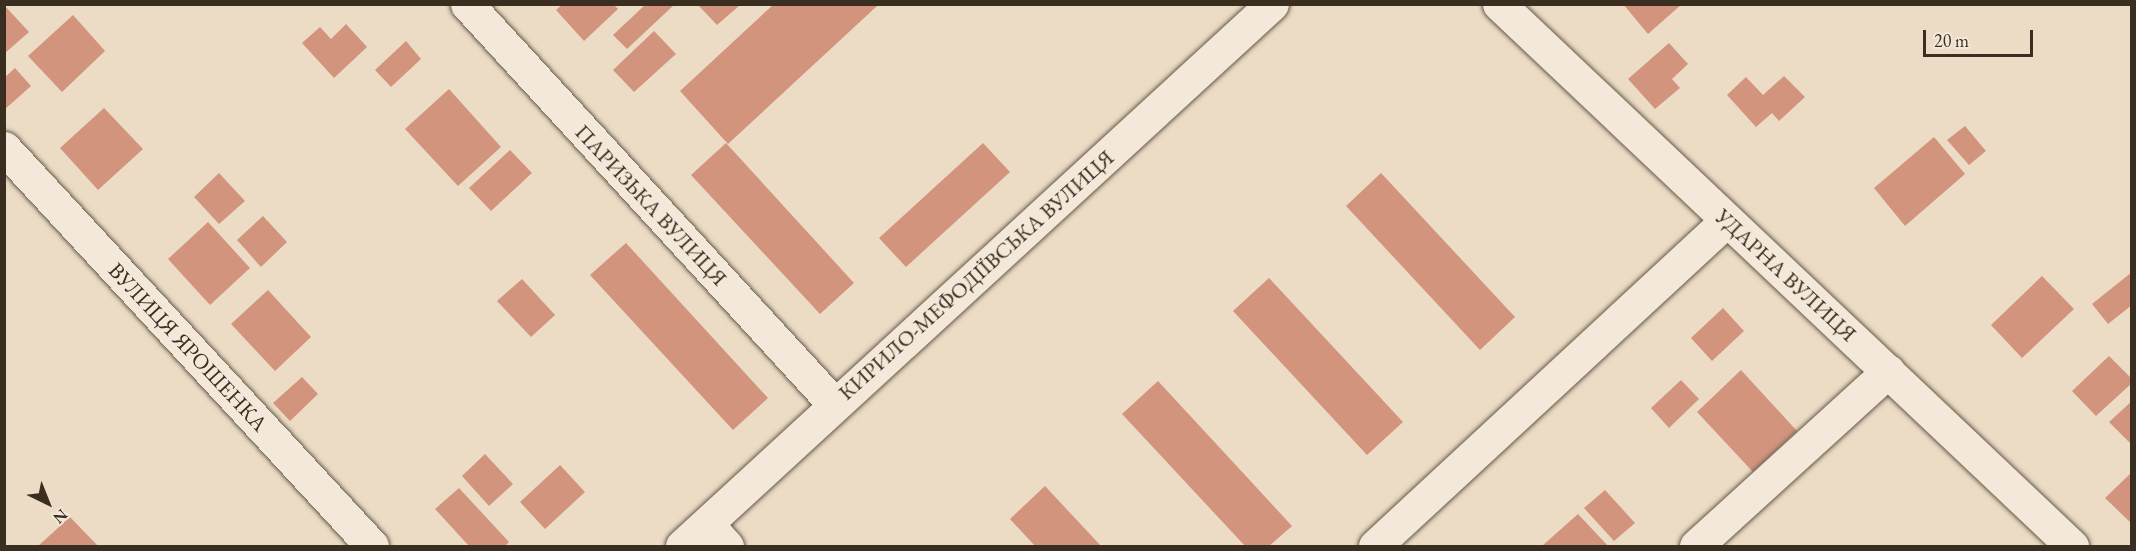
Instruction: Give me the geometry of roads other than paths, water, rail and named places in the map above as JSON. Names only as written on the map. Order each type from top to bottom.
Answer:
[{"type":"street","name":"ПАРИЗЬКА ВУЛИЦЯ","points":[[467,4],[835,405]]},
{"type":"street","name":"КИРИЛО-МЕФОДІЇВСЬКА ВУЛИЦЯ","points":[[682,546],[717,535],[835,405],[1272,4]]},
{"type":"street","name":"УДАРНА ВУЛИЦЯ","points":[[1499,4],[2072,546]]},
{"type":"street","name":"ВУЛИЦЯ ЯРОШЕНКА","points":[[4,148],[372,546]]},
{"type":"street","points":[[1375,546],[1727,220]]},
{"type":"street","points":[[1696,546],[1888,371]]}]
